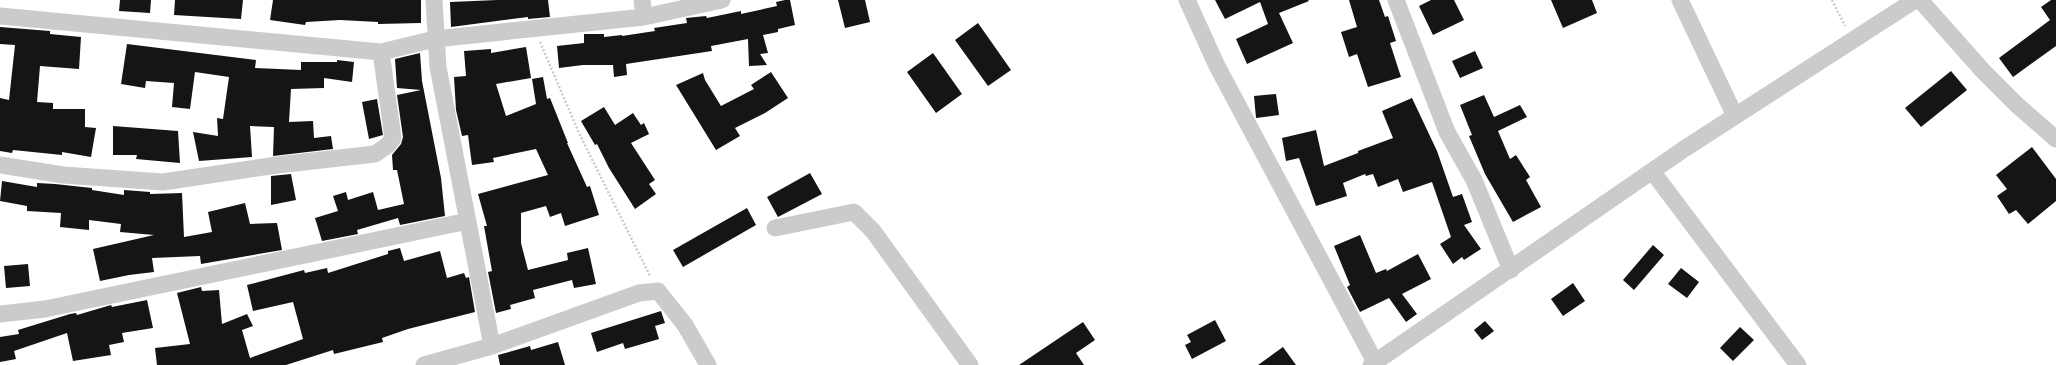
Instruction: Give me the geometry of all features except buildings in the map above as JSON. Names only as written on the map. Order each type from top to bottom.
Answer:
[{"type":"street","points":[[434,0],[435,39],[438,67],[492,346]]},
{"type":"street","points":[[642,0],[644,18]]},
{"type":"street","points":[[0,16],[381,52],[435,39],[644,18],[722,0]]},
{"type":"street","points":[[1187,0],[1217,66],[1373,364],[1511,270],[1652,171],[1915,0]]},
{"type":"street","points":[[1396,0],[1447,132],[1474,180],[1511,270]]},
{"type":"street","points":[[1680,0],[1736,116]]},
{"type":"street","points":[[1920,0],[1983,71],[2017,106],[2056,139]]},
{"type":"street","points":[[0,165],[63,174],[163,182],[375,154],[388,145],[393,138],[381,52]]},
{"type":"street","points":[[1652,171],[1798,365]]},
{"type":"street","points":[[775,228],[854,212],[873,231],[970,365]]},
{"type":"street","points":[[0,314],[45,309],[468,221]]},
{"type":"street","points":[[424,365],[492,346],[639,293],[658,291],[685,325],[708,365]]},
{"type":"path","points":[[1832,0],[1853,41]]},
{"type":"path","points":[[534,29],[579,133],[658,291]]}]
